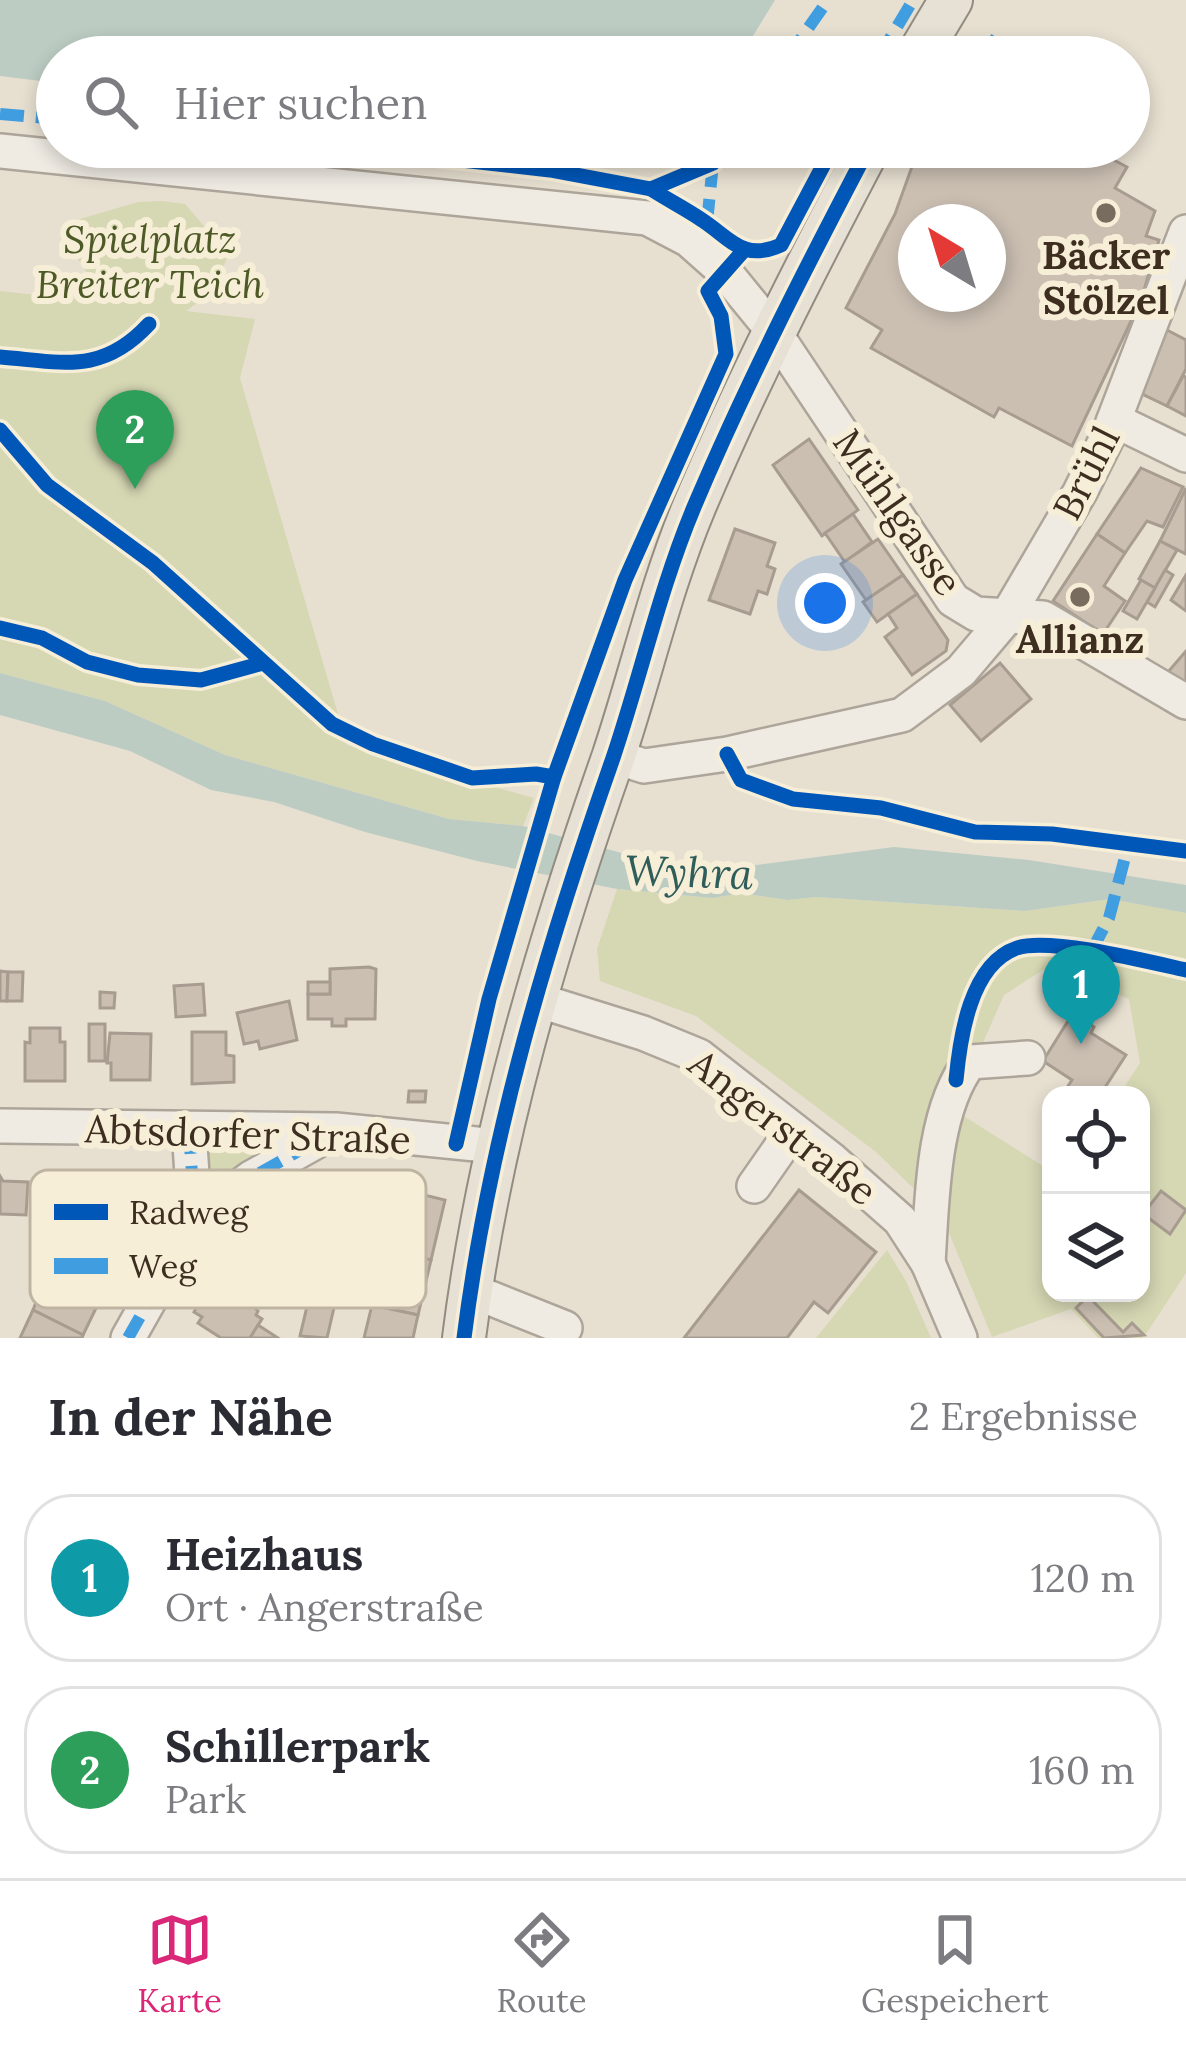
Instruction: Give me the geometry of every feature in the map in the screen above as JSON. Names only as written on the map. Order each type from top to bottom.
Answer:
[{"type":"main road","points":[[930,36],[951,0]]},
{"type":"main road","points":[[464,1338],[496,1146],[594,809],[693,511],[857,168]]},
{"type":"street","name":"Mühlgasse","points":[[0,151],[36,155]]},
{"type":"street","name":"Mühlgasse","points":[[164,168],[647,218],[688,240],[716,264],[775,332],[953,600],[976,614],[1043,618],[1186,702]]},
{"type":"street","name":"Brühl","points":[[613,756],[644,766],[727,754],[902,715],[961,671],[1006,618],[1080,491],[1114,420],[1186,232]]},
{"type":"street","points":[[1114,420],[1186,455]]},
{"type":"street","name":"Angerstraße","points":[[537,1000],[644,1033],[699,1056],[793,1130],[900,1220],[928,1263],[960,1338]]},
{"type":"street","points":[[928,1263],[935,1167],[956,1080],[970,1062],[1028,1058]]},
{"type":"street","name":"Abtsdorfer Straße","points":[[0,1126],[336,1130],[496,1146]]},
{"type":"street","points":[[189,1130],[192,1170]]},
{"type":"street","points":[[265,1170],[336,1130]]},
{"type":"street","points":[[754,1186],[793,1130]]},
{"type":"street","points":[[470,1290],[566,1328]]},
{"type":"street","points":[[128,1338],[145,1308]]},
{"type":"green space","name":"Spielplatz Breiter Teich","points":[[138,202],[185,204],[229,255],[208,295],[186,311],[255,319],[240,378],[347,745],[534,798],[523,826],[449,819],[225,755],[105,701],[0,673],[0,291],[100,302],[95,284],[73,252],[80,219]]},
{"type":"green space","points":[[617,889],[713,898],[741,893],[788,900],[816,897],[1025,911],[1110,899],[1186,913],[1186,1273],[1142,1338],[1098,1338],[1071,1309],[992,1337],[942,1216],[876,1152],[696,1016],[600,981],[597,949]]},
{"type":"green space","points":[[209,1151],[259,1152],[264,1157],[243,1170],[209,1170]]},
{"type":"green space","points":[[887,1250],[931,1338],[816,1338]]},
{"type":"water","points":[[0,0],[775,0],[753,36],[36,36],[36,80],[0,76]]},
{"type":"water","name":"Wyhra","points":[[0,673],[105,701],[225,755],[449,819],[523,826],[658,863],[742,867],[894,847],[1029,860],[1186,885],[1186,913],[1110,899],[1025,911],[816,897],[788,900],[741,893],[713,898],[617,889],[477,861],[274,802],[211,790],[130,751],[0,715]]},
{"type":"building","points":[[911,168],[1126,168],[1115,188],[1155,211],[1146,236],[1159,240],[1141,300],[1072,446],[999,408],[994,417],[871,348],[882,330],[846,308],[898,206],[898,312],[1006,312],[1006,204],[899,204]]},
{"type":"building","points":[[1167,330],[1186,340],[1186,369],[1167,406],[1136,391]]},
{"type":"building","points":[[1186,377],[1186,416],[1167,406]]},
{"type":"building","points":[[809,439],[858,510],[822,536],[773,465]]},
{"type":"building","points":[[1141,468],[1183,487],[1163,527],[1147,521],[1125,553],[1097,534]]},
{"type":"building","points":[[1186,488],[1186,554],[1160,541]]},
{"type":"building","points":[[853,514],[872,542],[845,562],[825,533]]},
{"type":"building","points":[[735,529],[775,543],[767,566],[775,569],[767,594],[758,591],[750,614],[709,600]]},
{"type":"building","points":[[1097,534],[1125,553],[1104,586],[1125,601],[1103,634],[1053,601]]},
{"type":"building","points":[[878,539],[903,575],[866,600],[841,564]]},
{"type":"building","points":[[1160,541],[1177,550],[1155,588],[1139,579]]},
{"type":"building","points":[[1165,570],[1173,575],[1155,607],[1147,602]]},
{"type":"building","points":[[903,575],[917,594],[877,622],[863,602]]},
{"type":"building","points":[[1186,575],[1186,611],[1171,600]]},
{"type":"building","points":[[1141,580],[1155,588],[1137,619],[1123,611]]},
{"type":"building","points":[[917,594],[948,640],[946,651],[912,675],[885,637],[897,628],[888,614]]},
{"type":"building","points":[[1186,651],[1186,691],[1162,679]]},
{"type":"building","points":[[1000,663],[1031,699],[981,741],[950,705]]},
{"type":"building","points":[[330,969],[376,969],[375,1019],[346,1019],[346,1026],[332,1026],[332,1019],[308,1019],[308,994],[330,994]]},
{"type":"building","points":[[0,971],[8,972],[7,1001],[0,1001]]},
{"type":"building","points":[[8,972],[23,972],[22,1001],[7,1001]]},
{"type":"building","points":[[308,982],[330,982],[330,994],[308,994]]},
{"type":"building","points":[[203,984],[205,1015],[176,1017],[174,986]]},
{"type":"building","points":[[100,992],[115,993],[114,1008],[100,1008]]},
{"type":"building","points":[[289,1001],[297,1040],[260,1049],[258,1041],[244,1044],[237,1013]]},
{"type":"building","points":[[1073,1013],[1094,1027],[1091,1033],[1126,1055],[1106,1086],[1068,1086],[1072,1080],[1043,1061]]},
{"type":"building","points":[[89,1024],[105,1024],[105,1061],[89,1061]]},
{"type":"building","points":[[30,1028],[60,1028],[60,1042],[65,1042],[65,1081],[25,1081],[25,1042],[30,1043]]},
{"type":"building","points":[[192,1032],[226,1032],[226,1055],[234,1056],[234,1082],[192,1084]]},
{"type":"building","points":[[110,1033],[151,1034],[150,1080],[111,1080],[111,1063],[107,1063]]},
{"type":"building","points":[[409,1091],[426,1091],[425,1102],[408,1102]]},
{"type":"building","points":[[0,1176],[3,1181],[28,1182],[26,1215],[0,1214]]},
{"type":"building","points":[[799,1190],[876,1252],[828,1313],[814,1302],[787,1338],[684,1338]]},
{"type":"building","points":[[1161,1191],[1186,1210],[1170,1234],[1150,1219],[1150,1205]]},
{"type":"building","points":[[426,1195],[445,1200],[431,1260],[426,1259]]},
{"type":"building","points":[[1082,1302],[1094,1302],[1123,1332],[1132,1323],[1144,1335],[1104,1338],[1076,1308]]},
{"type":"building","points":[[34,1308],[96,1308],[83,1335]]},
{"type":"building","points":[[196,1308],[255,1308],[262,1319],[250,1338],[221,1338],[198,1323],[202,1317],[194,1312]]},
{"type":"building","points":[[307,1308],[334,1308],[327,1338],[300,1336]]},
{"type":"building","points":[[371,1308],[418,1315],[413,1338],[364,1338]]},
{"type":"building","points":[[385,1308],[420,1308],[418,1315]]},
{"type":"building","points":[[33,1310],[83,1335],[82,1338],[20,1338]]},
{"type":"building","points":[[258,1325],[278,1338],[250,1338]]},
{"type":"marked path","points":[[803,36],[828,0]]},
{"type":"marked path","points":[[892,36],[913,0]]},
{"type":"marked path","points":[[0,114],[36,117]]},
{"type":"marked path","points":[[707,223],[712,168]]},
{"type":"marked path","points":[[1092,950],[1109,918],[1129,842]]},
{"type":"marked path","points":[[189,1130],[192,1170]]},
{"type":"marked path","points":[[265,1170],[336,1130]]},
{"type":"marked path","points":[[128,1338],[145,1308]]},
{"type":"cycle path","points":[[532,168],[651,189],[701,168]]},
{"type":"cycle path","points":[[651,189],[738,246],[768,250],[781,245],[822,168]]},
{"type":"cycle path","points":[[464,1338],[489,1190],[523,1044],[671,569],[735,415],[858,168]]},
{"type":"cycle path","points":[[456,1144],[489,999],[554,777],[625,580],[726,354],[721,316],[708,291],[745,249]]},
{"type":"cycle path","points":[[0,357],[80,362],[115,351],[149,324]]},
{"type":"cycle path","points":[[0,430],[47,485],[153,563],[332,724],[373,744],[472,778],[554,777]]},
{"type":"cycle path","points":[[0,628],[42,638],[87,662],[138,675],[201,680],[263,663]]},
{"type":"cycle path","points":[[727,754],[741,780],[793,799],[881,808],[975,832],[1052,834],[1186,851]]},
{"type":"cycle path","points":[[956,1080],[965,1024],[978,986],[988,969],[1017,948],[1075,948],[1186,970]]},
{"type":"place","name":"Bäcker Stölzel","points":[[1106,213]]},
{"type":"place","name":"Schillerpark","points":[[135,489]]},
{"type":"place","name":"Allianz","points":[[1080,597]]},
{"type":"place","name":"Heizhaus","points":[[1081,1044]]}]
